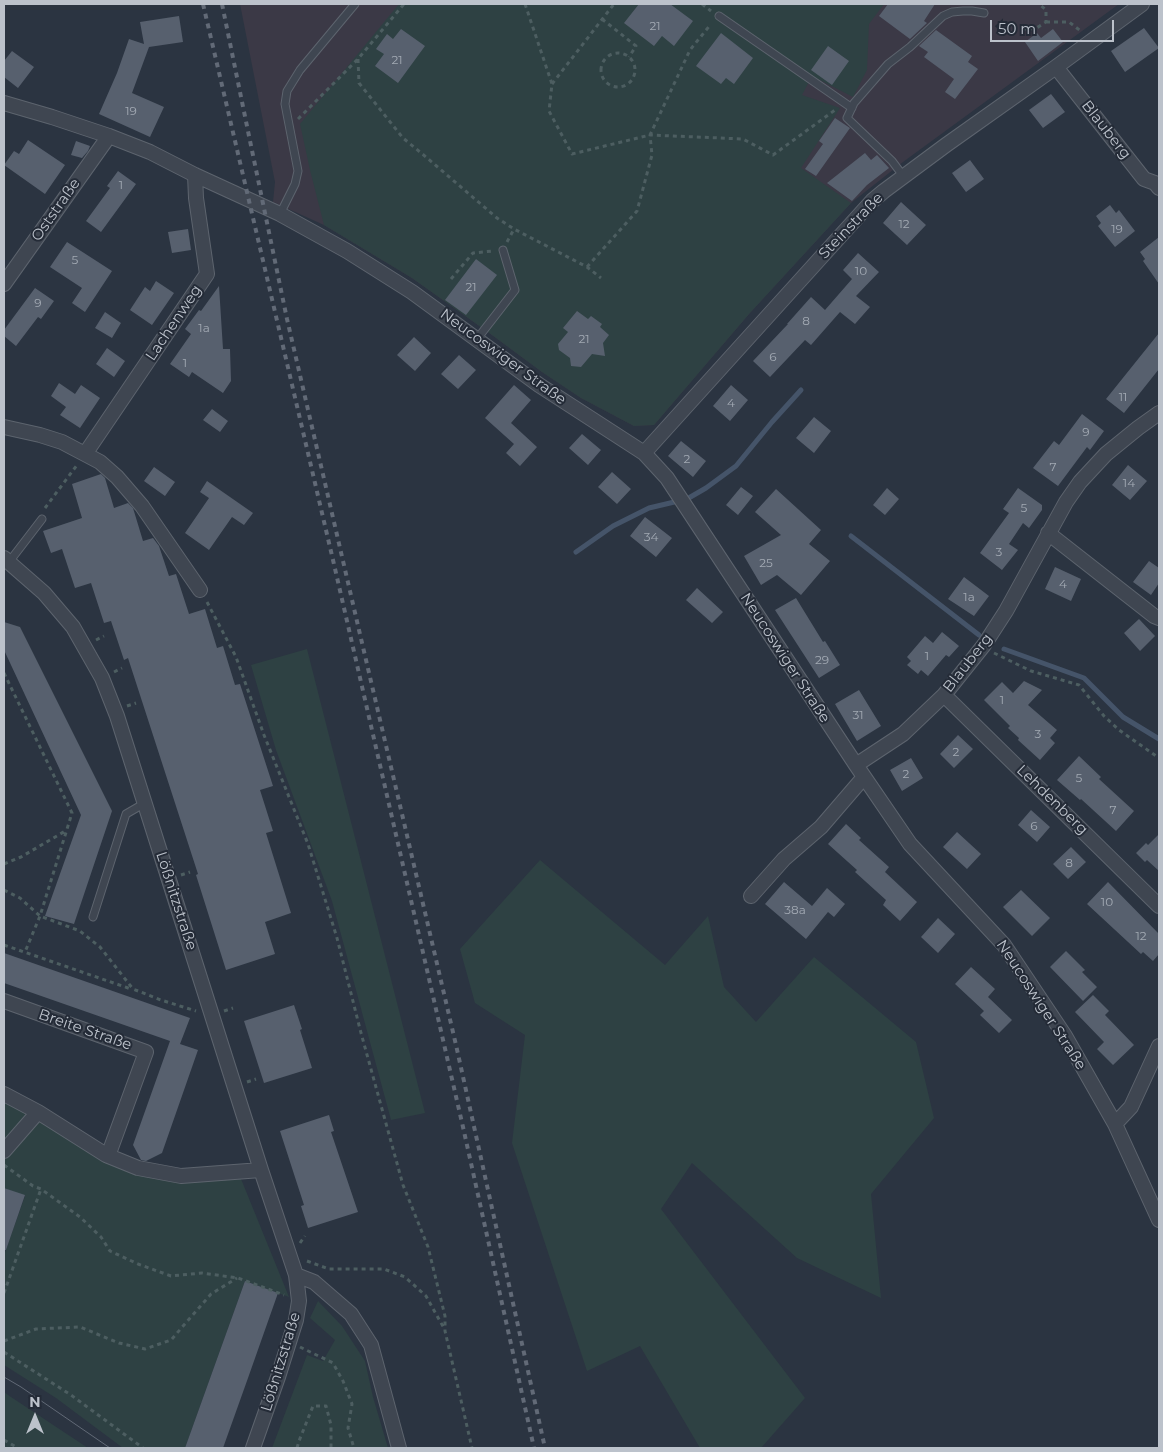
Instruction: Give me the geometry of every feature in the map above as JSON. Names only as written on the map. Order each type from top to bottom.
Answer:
[{"type":"street","name":"Steinstraße","points":[[644,453],[872,201],[946,145],[1142,4]]},
{"type":"street","name":"Blauberg","points":[[1056,67],[1144,179],[1155,183],[1159,188]]},
{"type":"street","name":"Neucoswiger Straße","points":[[4,103],[109,136],[150,152],[280,214],[412,292],[539,385],[644,453],[667,478],[910,844],[1004,945],[1066,1036],[1115,1124],[1159,1220]]},
{"type":"street","name":"Oststraße","points":[[4,284],[109,136]]},
{"type":"street","name":"Lachenweg","points":[[85,454],[207,274],[196,198],[195,175]]},
{"type":"street","name":"Blauberg","points":[[856,765],[903,734],[944,695],[984,644],[1006,611],[1048,533],[1080,482],[1106,454],[1159,413]]},
{"type":"street","points":[[4,427],[62,442],[100,462],[117,477],[158,529],[200,590]]},
{"type":"street","points":[[1048,533],[1159,618]]},
{"type":"street","name":"Lößnitzstraße","points":[[7,560],[44,593],[73,628],[100,673],[117,716],[296,1275],[299,1301],[296,1320],[290,1343],[253,1448]]},
{"type":"street","name":"Lehdenberg","points":[[944,695],[1159,906]]},
{"type":"street","points":[[751,896],[784,859],[821,827],[864,777]]},
{"type":"street","name":"Breite Straße","points":[[4,1002],[146,1052],[108,1156]]},
{"type":"street","points":[[1115,1124],[1131,1107],[1159,1046]]},
{"type":"street","points":[[4,1094],[38,1112],[108,1156],[138,1168],[181,1176],[261,1170]]},
{"type":"street","points":[[4,1151],[38,1112]]},
{"type":"street","points":[[296,1275],[314,1282],[351,1314],[371,1345],[399,1448]]},
{"type":"lane","points":[[280,214],[295,184],[298,171],[285,104],[287,90],[300,70],[355,4]]},
{"type":"lane","points":[[904,177],[892,161],[847,118],[852,108],[888,64],[910,47],[943,16],[952,12],[972,10],[984,13]]},
{"type":"lane","points":[[719,16],[852,108]]},
{"type":"lane","points":[[477,339],[515,290],[503,250]]},
{"type":"lane","points":[[7,560],[42,518]]},
{"type":"lane","points":[[93,917],[126,814],[145,804]]},
{"type":"path","points":[[290,128],[358,59],[404,4]]},
{"type":"path","points":[[525,4],[552,84],[549,111],[572,154],[650,135],[743,139],[773,155],[836,110],[847,118]]},
{"type":"path","points":[[552,84],[614,4]]},
{"type":"path","points":[[1039,4],[1046,10],[1046,22]]},
{"type":"path","points":[[587,267],[637,211],[652,155],[650,135],[690,50],[719,16]]},
{"type":"path","points":[[602,19],[636,46],[629,57]]},
{"type":"path","points":[[1022,29],[1034,30],[1046,22],[1069,22],[1092,40]]},
{"type":"path","points":[[617,53],[629,57],[635,68],[635,74],[631,82],[620,88],[607,84],[602,77],[601,70],[606,58],[617,53]]},
{"type":"path","points":[[358,59],[359,83],[403,138],[497,218],[514,230],[587,267],[601,278]]},
{"type":"path","points":[[450,279],[473,253],[503,250]]},
{"type":"path","points":[[42,518],[45,508],[85,454]]},
{"type":"path","points":[[200,590],[236,657],[264,735],[308,844],[337,938],[360,1033],[403,1185],[428,1247],[445,1316],[445,1331],[472,1448]]},
{"type":"path","points":[[984,644],[997,656],[1079,686],[1104,716],[1159,758]]},
{"type":"path","points":[[4,673],[72,813],[40,916],[26,952]]},
{"type":"path","points":[[4,864],[22,857],[67,829]]},
{"type":"path","points":[[4,890],[20,898],[40,916],[80,931],[100,947],[133,989]]},
{"type":"path","points":[[4,945],[213,1017]]},
{"type":"path","points":[[4,1164],[32,1186],[41,1189],[80,1218],[101,1237],[110,1251],[171,1276],[202,1273],[238,1278],[299,1301]]},
{"type":"path","points":[[4,1293],[41,1189]]},
{"type":"path","points":[[291,1261],[303,1259],[328,1269],[384,1269],[404,1277],[426,1296],[445,1331]]},
{"type":"path","points":[[4,1341],[36,1329],[80,1328],[119,1343],[145,1349],[171,1340],[211,1294],[238,1278]]},
{"type":"path","points":[[290,1343],[333,1363],[343,1380],[352,1404],[348,1428],[354,1448]]},
{"type":"path","points":[[4,1352],[72,1395],[143,1448]]},
{"type":"path","points":[[297,1448],[313,1406],[326,1406],[331,1425],[332,1448]]},
{"type":"path","points":[[4,1440],[18,1448]]},
{"type":"shaded area","points":[[240,4],[1119,4],[903,162],[851,203],[749,314],[654,425],[634,426],[581,398],[542,372],[412,278],[324,225],[273,202],[275,182]]},
{"type":"shaded area","points":[[399,4],[884,4],[869,24],[867,70],[853,97],[812,76],[802,95],[840,108],[801,168],[851,203],[749,314],[654,425],[634,426],[581,398],[412,278],[324,225],[300,124]]},
{"type":"shaded area","points":[[307,649],[425,1113],[391,1120],[332,901],[276,750],[251,665]]},
{"type":"shaded area","points":[[540,860],[665,965],[708,916],[724,987],[756,1022],[814,957],[916,1042],[934,1118],[871,1194],[881,1298],[797,1258],[692,1163],[661,1209],[805,1398],[761,1448],[700,1448],[640,1346],[587,1371],[512,1143],[525,1035],[475,1003],[460,949]]},
{"type":"shaded area","points":[[4,1096],[138,1170],[239,1174],[289,1297],[245,1281],[185,1448],[123,1448],[56,1398],[4,1365],[4,1255],[25,1196],[4,1188]]},
{"type":"shaded area","points":[[318,1301],[342,1326],[365,1361],[388,1448],[272,1448],[307,1355],[323,1361],[335,1340],[310,1318]]},
{"type":"shaded area","points":[[4,1392],[11,1397],[88,1448],[4,1448]]},
{"type":"building","points":[[639,4],[670,4],[693,21],[674,46],[662,36],[654,46],[624,23]]},
{"type":"building","points":[[888,4],[935,4],[924,21],[927,23],[910,39],[879,16]]},
{"type":"building","points":[[179,16],[183,42],[149,47],[132,93],[164,107],[150,137],[99,114],[129,39],[144,44],[140,22]]},
{"type":"building","points":[[1144,28],[1159,48],[1125,72],[1111,51]]},
{"type":"building","points":[[401,29],[425,46],[398,83],[375,66],[384,54],[376,49],[387,34],[393,39]]},
{"type":"building","points":[[1053,29],[1063,42],[1038,61],[1025,42],[1037,33],[1041,38]]},
{"type":"building","points":[[936,30],[972,56],[968,62],[978,69],[955,99],[945,92],[954,79],[924,57],[928,52],[919,46]]},
{"type":"building","points":[[721,33],[753,58],[734,84],[726,78],[721,84],[696,66]]},
{"type":"building","points":[[828,46],[849,61],[832,85],[811,70]]},
{"type":"building","points":[[12,51],[34,67],[18,88],[4,77],[4,61]]},
{"type":"building","points":[[1051,94],[1065,112],[1043,128],[1029,110]]},
{"type":"building","points":[[835,118],[850,128],[816,176],[805,169],[823,144],[819,141]]},
{"type":"building","points":[[28,140],[65,165],[45,194],[4,165],[14,151],[19,154]]},
{"type":"building","points":[[76,141],[90,146],[82,158],[71,155]]},
{"type":"building","points":[[865,153],[871,160],[877,155],[889,168],[867,185],[852,201],[827,183]]},
{"type":"building","points":[[970,160],[984,179],[966,192],[952,173]]},
{"type":"building","points":[[118,171],[136,184],[101,232],[86,221],[110,188],[107,186]]},
{"type":"building","points":[[901,202],[926,225],[907,245],[883,223]]},
{"type":"building","points":[[1110,205],[1116,213],[1119,210],[1135,231],[1115,247],[1098,226],[1101,223],[1096,216]]},
{"type":"building","points":[[188,229],[191,250],[172,253],[168,232]]},
{"type":"building","points":[[1159,237],[1159,284],[1143,261],[1145,259],[1140,252]]},
{"type":"building","points":[[67,242],[112,271],[85,312],[72,303],[82,288],[50,267]]},
{"type":"building","points":[[858,253],[879,272],[856,296],[870,307],[855,324],[840,312],[811,345],[805,340],[770,377],[753,361],[811,297],[825,310],[852,279],[843,270]]},
{"type":"building","points":[[476,259],[497,275],[466,315],[445,300]]},
{"type":"building","points":[[156,281],[174,293],[152,325],[130,310],[145,287],[150,291]]},
{"type":"building","points":[[219,286],[223,349],[230,349],[231,381],[223,393],[192,372],[189,377],[170,364],[191,334],[185,329]]},
{"type":"building","points":[[35,288],[54,301],[41,319],[38,317],[16,346],[4,336],[4,330]]},
{"type":"building","points":[[577,311],[588,319],[591,316],[602,324],[600,327],[609,335],[603,343],[605,356],[592,354],[581,367],[571,366],[570,358],[559,350],[558,344],[568,332],[563,328]]},
{"type":"building","points":[[105,312],[121,323],[112,338],[95,328]]},
{"type":"building","points":[[1159,333],[1159,369],[1124,413],[1106,399]]},
{"type":"building","points":[[414,337],[431,353],[415,371],[397,355]]},
{"type":"building","points":[[107,348],[125,361],[114,377],[96,364]]},
{"type":"building","points":[[459,355],[476,370],[458,389],[441,374]]},
{"type":"building","points":[[59,383],[75,394],[81,385],[100,398],[80,428],[60,415],[66,407],[51,396]]},
{"type":"building","points":[[514,385],[531,400],[511,423],[537,447],[520,466],[506,453],[514,444],[485,418]]},
{"type":"building","points":[[731,385],[748,400],[730,421],[713,406]]},
{"type":"building","points":[[212,409],[228,421],[220,432],[203,420]]},
{"type":"building","points":[[1082,414],[1104,431],[1090,450],[1087,447],[1058,486],[1033,468],[1054,441],[1059,445]]},
{"type":"building","points":[[814,417],[831,431],[814,453],[796,438]]},
{"type":"building","points":[[582,434],[601,450],[588,465],[569,448]]},
{"type":"building","points":[[681,441],[706,461],[693,477],[668,456]]},
{"type":"building","points":[[1128,465],[1147,481],[1130,500],[1112,485]]},
{"type":"building","points":[[154,467],[175,482],[165,496],[144,481]]},
{"type":"building","points":[[612,472],[631,489],[617,504],[598,487]]},
{"type":"building","points":[[101,474],[105,478],[114,508],[128,503],[133,508],[143,541],[153,538],[159,546],[169,576],[176,574],[189,614],[205,609],[217,648],[223,646],[235,685],[240,684],[273,786],[260,790],[273,831],[266,833],[291,913],[265,922],[275,954],[226,970],[196,875],[198,874],[128,658],[124,660],[111,621],[104,623],[91,583],[75,588],[62,549],[51,553],[43,531],[82,518],[72,484]]},
{"type":"building","points":[[207,481],[253,513],[244,525],[232,517],[209,550],[185,533],[209,498],[200,492]]},
{"type":"building","points":[[741,487],[753,496],[738,515],[726,505]]},
{"type":"building","points":[[887,488],[899,499],[885,515],[873,505]]},
{"type":"building","points":[[1018,488],[1042,505],[1042,510],[1029,528],[1023,523],[1009,544],[1018,550],[1002,570],[980,553],[1009,513],[1003,509]]},
{"type":"building","points":[[776,489],[821,530],[809,544],[830,561],[801,595],[777,575],[761,585],[744,556],[781,535],[755,512]]},
{"type":"building","points":[[645,517],[672,538],[656,557],[630,536]]},
{"type":"building","points":[[1149,561],[1159,568],[1159,583],[1151,595],[1133,582]]},
{"type":"building","points":[[1055,567],[1081,579],[1071,601],[1045,589]]},
{"type":"building","points":[[964,577],[989,596],[974,616],[948,599]]},
{"type":"building","points":[[697,588],[723,612],[712,623],[686,600]]},
{"type":"building","points":[[796,598],[823,642],[825,641],[840,665],[819,678],[775,610]]},
{"type":"building","points":[[1139,619],[1155,636],[1140,651],[1124,633]]},
{"type":"building","points":[[4,622],[20,627],[112,811],[74,924],[45,916],[81,815],[4,650]]},
{"type":"building","points":[[942,632],[959,646],[949,657],[946,655],[928,676],[921,670],[918,674],[907,665],[911,661],[907,657],[925,636],[933,643]]},
{"type":"building","points":[[1024,681],[1042,690],[1028,705],[1057,730],[1050,738],[1055,743],[1040,760],[1018,740],[1019,738],[1008,728],[1010,726],[984,700],[1002,682],[1013,693]]},
{"type":"building","points":[[859,690],[881,726],[857,741],[835,704]]},
{"type":"building","points":[[958,735],[973,749],[954,768],[940,754]]},
{"type":"building","points":[[1079,756],[1101,777],[1099,779],[1134,811],[1116,831],[1057,780]]},
{"type":"building","points":[[911,758],[923,778],[902,791],[890,770]]},
{"type":"building","points":[[1031,810],[1050,827],[1037,842],[1018,825]]},
{"type":"building","points":[[846,824],[861,838],[859,840],[889,867],[885,872],[917,902],[900,921],[883,905],[886,900],[828,844]]},
{"type":"building","points":[[957,832],[981,854],[967,869],[943,847]]},
{"type":"building","points":[[1159,834],[1159,871],[1147,860],[1145,862],[1136,853]]},
{"type":"building","points":[[1071,847],[1086,862],[1068,879],[1053,864]]},
{"type":"building","points":[[784,882],[812,906],[827,888],[845,904],[834,917],[828,912],[806,939],[765,904]]},
{"type":"building","points":[[1108,882],[1159,934],[1159,954],[1153,961],[1143,952],[1141,954],[1087,904]]},
{"type":"building","points":[[1021,890],[1050,918],[1032,936],[1003,907]]},
{"type":"building","points":[[938,918],[955,934],[938,953],[921,937]]},
{"type":"building","points":[[1066,951],[1085,970],[1082,972],[1097,987],[1083,1001],[1050,967]]},
{"type":"building","points":[[4,953],[190,1018],[180,1044],[198,1050],[162,1153],[146,1161],[141,1160],[133,1145],[170,1041],[4,983]]},
{"type":"building","points":[[971,967],[995,989],[988,997],[1012,1020],[999,1033],[980,1015],[984,1011],[955,984]]},
{"type":"building","points":[[1093,995],[1109,1011],[1105,1015],[1134,1045],[1113,1065],[1097,1049],[1104,1042],[1075,1012]]},
{"type":"building","points":[[294,1005],[312,1068],[264,1083],[244,1021]]},
{"type":"building","points":[[329,1115],[334,1131],[331,1132],[358,1212],[308,1228],[301,1206],[304,1205],[280,1131]]},
{"type":"building","points":[[4,1188],[25,1195],[6,1250],[4,1250]]},
{"type":"building","points":[[245,1281],[278,1293],[223,1448],[185,1448]]},
{"type":"waterway","points":[[576,552],[613,526],[649,508],[687,499],[706,488],[736,466],[801,390]]},
{"type":"waterway","points":[[851,536],[979,635]]},
{"type":"waterway","points":[[1004,649],[1084,678],[1123,717],[1159,739]]},
{"type":"tram line","points":[[4,1377],[110,1448]]},
{"type":"railway","points":[[203,4],[463,1127],[534,1448]]},
{"type":"railway","points":[[222,4],[287,319],[456,1045],[545,1448]]}]
